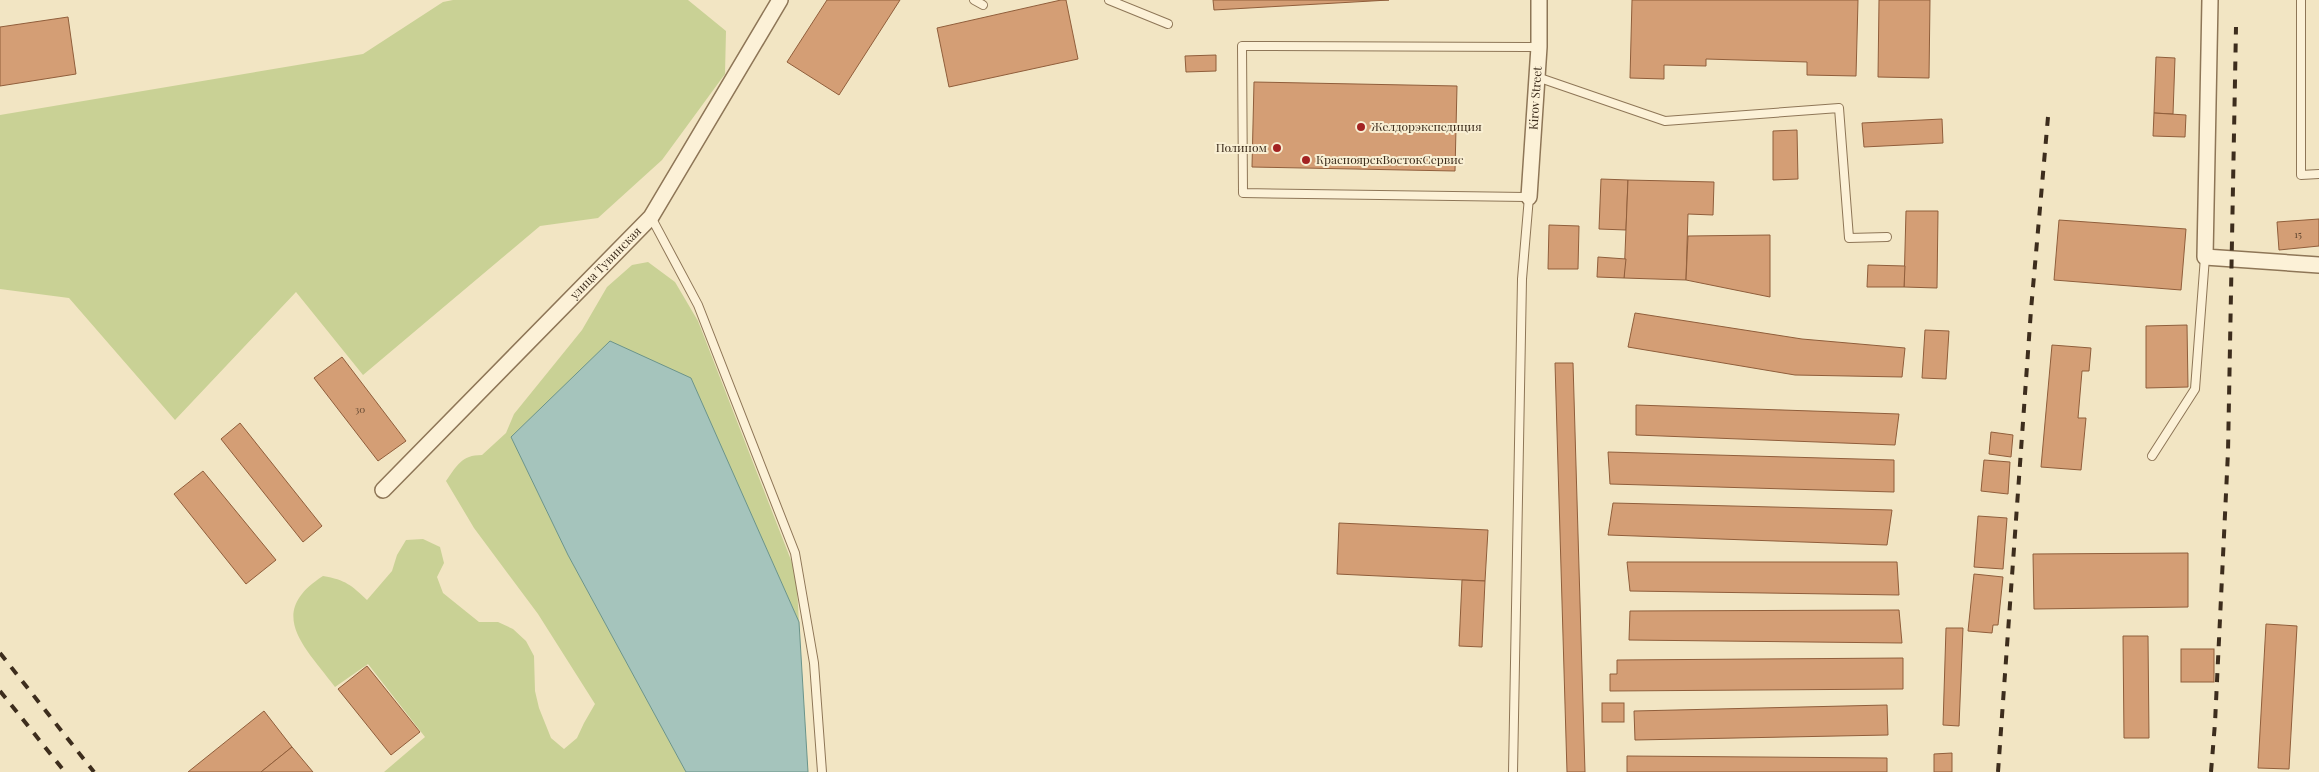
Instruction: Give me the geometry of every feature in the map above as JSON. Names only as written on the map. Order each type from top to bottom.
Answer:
[{"type":"street","name":"улица Тувинская","points":[[384,490],[651,217],[780,0]]},
{"type":"street","name":"Kirov Street","points":[[1529,197],[1539,47],[1539,0]]},
{"type":"street","points":[[2210,0],[2205,257],[2319,265]]},
{"type":"lane","points":[[974,0],[983,6]]},
{"type":"lane","points":[[1109,0],[1168,24]]},
{"type":"lane","points":[[2302,0],[2301,175],[2319,174]]},
{"type":"lane","points":[[1513,772],[1522,279],[1529,197],[1243,193],[1242,46],[1539,47]]},
{"type":"lane","points":[[1537,77],[1665,121],[1839,108],[1849,238],[1887,237]]},
{"type":"lane","points":[[651,217],[698,306],[795,553],[814,663],[822,772]]},
{"type":"lane","points":[[2152,456],[2195,389],[2205,257]]},
{"type":"green space","points":[[453,0],[688,0],[726,31],[725,74],[662,160],[598,218],[540,226],[363,375],[296,292],[175,420],[69,298],[0,289],[0,115],[363,54],[443,2]]},
{"type":"green space","points":[[648,262],[675,282],[698,321],[796,573],[799,622],[690,378],[560,391],[511,437],[568,555],[686,772],[384,772],[425,737],[368,664],[335,687],[303,644],[296,630],[293,617],[296,603],[306,590],[323,576],[348,584],[367,600],[392,571],[397,555],[406,540],[423,539],[440,547],[444,563],[437,577],[443,593],[479,622],[498,622],[513,629],[526,641],[534,656],[535,691],[539,708],[551,738],[564,749],[577,738],[595,704],[538,614],[474,528],[446,481],[460,462],[469,457],[482,455],[506,433],[514,414],[582,330],[607,287],[632,265]]},
{"type":"water","points":[[610,341],[691,378],[799,622],[808,772],[686,772],[568,555],[511,437]]},
{"type":"building","points":[[827,0],[900,0],[839,95],[787,62]]},
{"type":"building","points":[[1066,0],[1078,59],[949,87],[937,28]]},
{"type":"building","points":[[1213,0],[1389,0],[1214,10]]},
{"type":"building","points":[[1632,0],[1858,0],[1856,76],[1807,75],[1807,62],[1706,59],[1706,66],[1664,65],[1664,79],[1630,78]]},
{"type":"building","points":[[1879,0],[1930,0],[1929,78],[1878,77]]},
{"type":"building","points":[[68,17],[76,74],[0,86],[0,27]]},
{"type":"building","points":[[1216,55],[1216,71],[1186,72],[1185,56]]},
{"type":"building","points":[[2156,57],[2175,58],[2173,114],[2154,113]]},
{"type":"building","points":[[1254,82],[1457,86],[1455,171],[1252,167]]},
{"type":"building","points":[[2154,113],[2186,115],[2185,137],[2153,136]]},
{"type":"building","points":[[1942,119],[1943,143],[1864,147],[1862,123]]},
{"type":"building","points":[[1797,130],[1798,179],[1773,180],[1773,131]]},
{"type":"building","points":[[1601,179],[1628,180],[1626,230],[1599,229]]},
{"type":"building","points":[[1628,180],[1714,182],[1713,215],[1688,214],[1686,280],[1624,278]]},
{"type":"building","points":[[1906,211],[1938,211],[1937,288],[1904,287]]},
{"type":"building","points":[[2319,219],[2319,246],[2279,250],[2277,222]]},
{"type":"building","points":[[2059,220],[2186,229],[2181,290],[2054,280]]},
{"type":"building","points":[[1549,225],[1579,226],[1578,269],[1548,269]]},
{"type":"building","points":[[1770,235],[1770,297],[1686,280],[1688,236]]},
{"type":"building","points":[[1598,257],[1626,259],[1624,278],[1597,277]]},
{"type":"building","points":[[1868,265],[1905,266],[1904,287],[1867,287]]},
{"type":"building","points":[[1635,313],[1802,339],[1905,348],[1902,377],[1795,375],[1628,347]]},
{"type":"building","points":[[2187,325],[2188,387],[2146,388],[2146,326]]},
{"type":"building","points":[[1925,330],[1949,331],[1946,379],[1922,378]]},
{"type":"building","points":[[2052,345],[2091,348],[2089,371],[2082,371],[2078,418],[2086,418],[2081,470],[2041,467]]},
{"type":"building","points":[[342,357],[406,441],[378,461],[314,378]]},
{"type":"building","points":[[1555,363],[1573,363],[1585,772],[1567,772]]},
{"type":"building","points":[[1636,405],[1899,414],[1895,445],[1636,435]]},
{"type":"building","points":[[240,423],[322,526],[303,542],[221,439]]},
{"type":"building","points":[[1991,432],[2013,435],[2011,457],[1989,454]]},
{"type":"building","points":[[1608,452],[1894,460],[1894,492],[1610,484]]},
{"type":"building","points":[[1984,460],[2010,462],[2008,494],[1981,491]]},
{"type":"building","points":[[203,471],[276,560],[246,584],[174,494]]},
{"type":"building","points":[[1613,503],[1892,510],[1887,545],[1608,535]]},
{"type":"building","points":[[1978,516],[2007,518],[2003,569],[1974,567]]},
{"type":"building","points":[[1339,523],[1488,530],[1485,581],[1337,574]]},
{"type":"building","points":[[2188,553],[2188,607],[2034,609],[2033,554]]},
{"type":"building","points":[[1627,562],[1897,562],[1899,595],[1630,591]]},
{"type":"building","points":[[1974,574],[2003,577],[1998,625],[1993,625],[1992,633],[1968,631]]},
{"type":"building","points":[[1462,580],[1485,581],[1482,647],[1459,646]]},
{"type":"building","points":[[1899,610],[1902,643],[1629,640],[1630,611]]},
{"type":"building","points":[[2266,624],[2297,626],[2289,769],[2258,768]]},
{"type":"building","points":[[1946,628],[1963,628],[1959,726],[1943,725]]},
{"type":"building","points":[[2123,636],[2148,636],[2149,738],[2124,738]]},
{"type":"building","points":[[2181,649],[2214,649],[2214,682],[2181,682]]},
{"type":"building","points":[[1903,658],[1903,689],[1610,691],[1610,674],[1617,674],[1617,660]]},
{"type":"building","points":[[367,666],[420,732],[391,755],[338,689]]},
{"type":"building","points":[[1602,703],[1624,703],[1624,722],[1602,722]]},
{"type":"building","points":[[1887,705],[1888,735],[1635,740],[1634,711]]},
{"type":"building","points":[[264,711],[292,747],[261,772],[188,772]]},
{"type":"building","points":[[292,747],[313,772],[261,772]]},
{"type":"building","points":[[1952,753],[1952,772],[1934,772],[1934,754]]},
{"type":"building","points":[[1627,756],[1887,758],[1887,772],[1627,772]]},
{"type":"railway","points":[[2211,772],[2228,452],[2236,27]]},
{"type":"railway","points":[[1998,772],[2031,310],[2048,117]]},
{"type":"railway","points":[[0,653],[94,772]]},
{"type":"railway","points":[[0,691],[65,772]]},
{"type":"place","name":"Желдорэкспедиция","points":[[1361,127]]},
{"type":"place","name":"Полином","points":[[1277,148]]},
{"type":"place","name":"КрасноярскВостокСервис","points":[[1306,160]]}]
